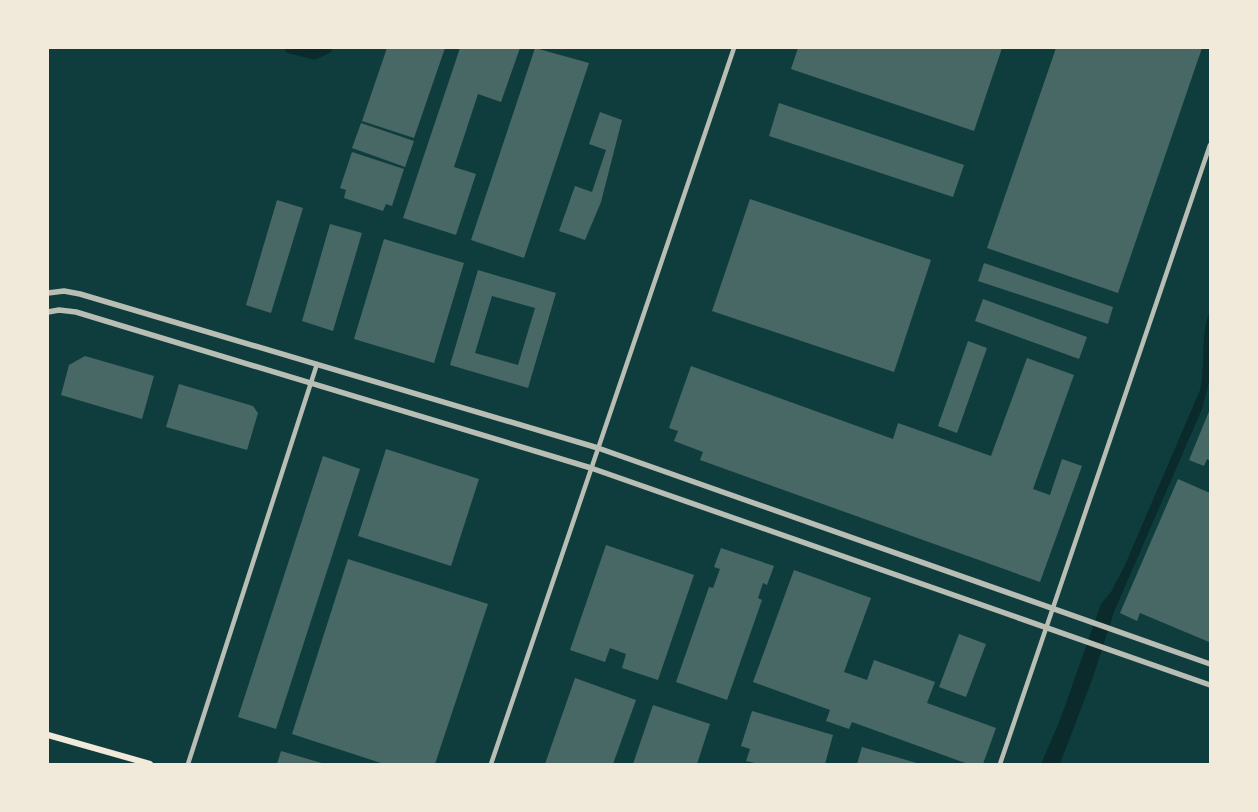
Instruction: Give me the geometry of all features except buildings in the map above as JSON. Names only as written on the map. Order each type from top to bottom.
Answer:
[{"type":"main road","points":[[48,735],[150,764]]},
{"type":"street","points":[[491,764],[734,48]]},
{"type":"street","points":[[1000,764],[1210,145]]},
{"type":"street","points":[[48,293],[64,291],[80,294],[598,448],[1210,664]]},
{"type":"street","points":[[48,312],[59,310],[76,312],[591,468],[1210,685]]},
{"type":"street","points":[[188,764],[317,364]]},
{"type":"water","points":[[1210,311],[1210,379],[1202,409],[1114,612],[1092,680],[1060,764],[1041,764],[1060,720],[1101,604],[1111,592],[1125,565],[1200,390],[1205,329]]},
{"type":"waterway","points":[[290,48],[314,54],[327,48]]}]
